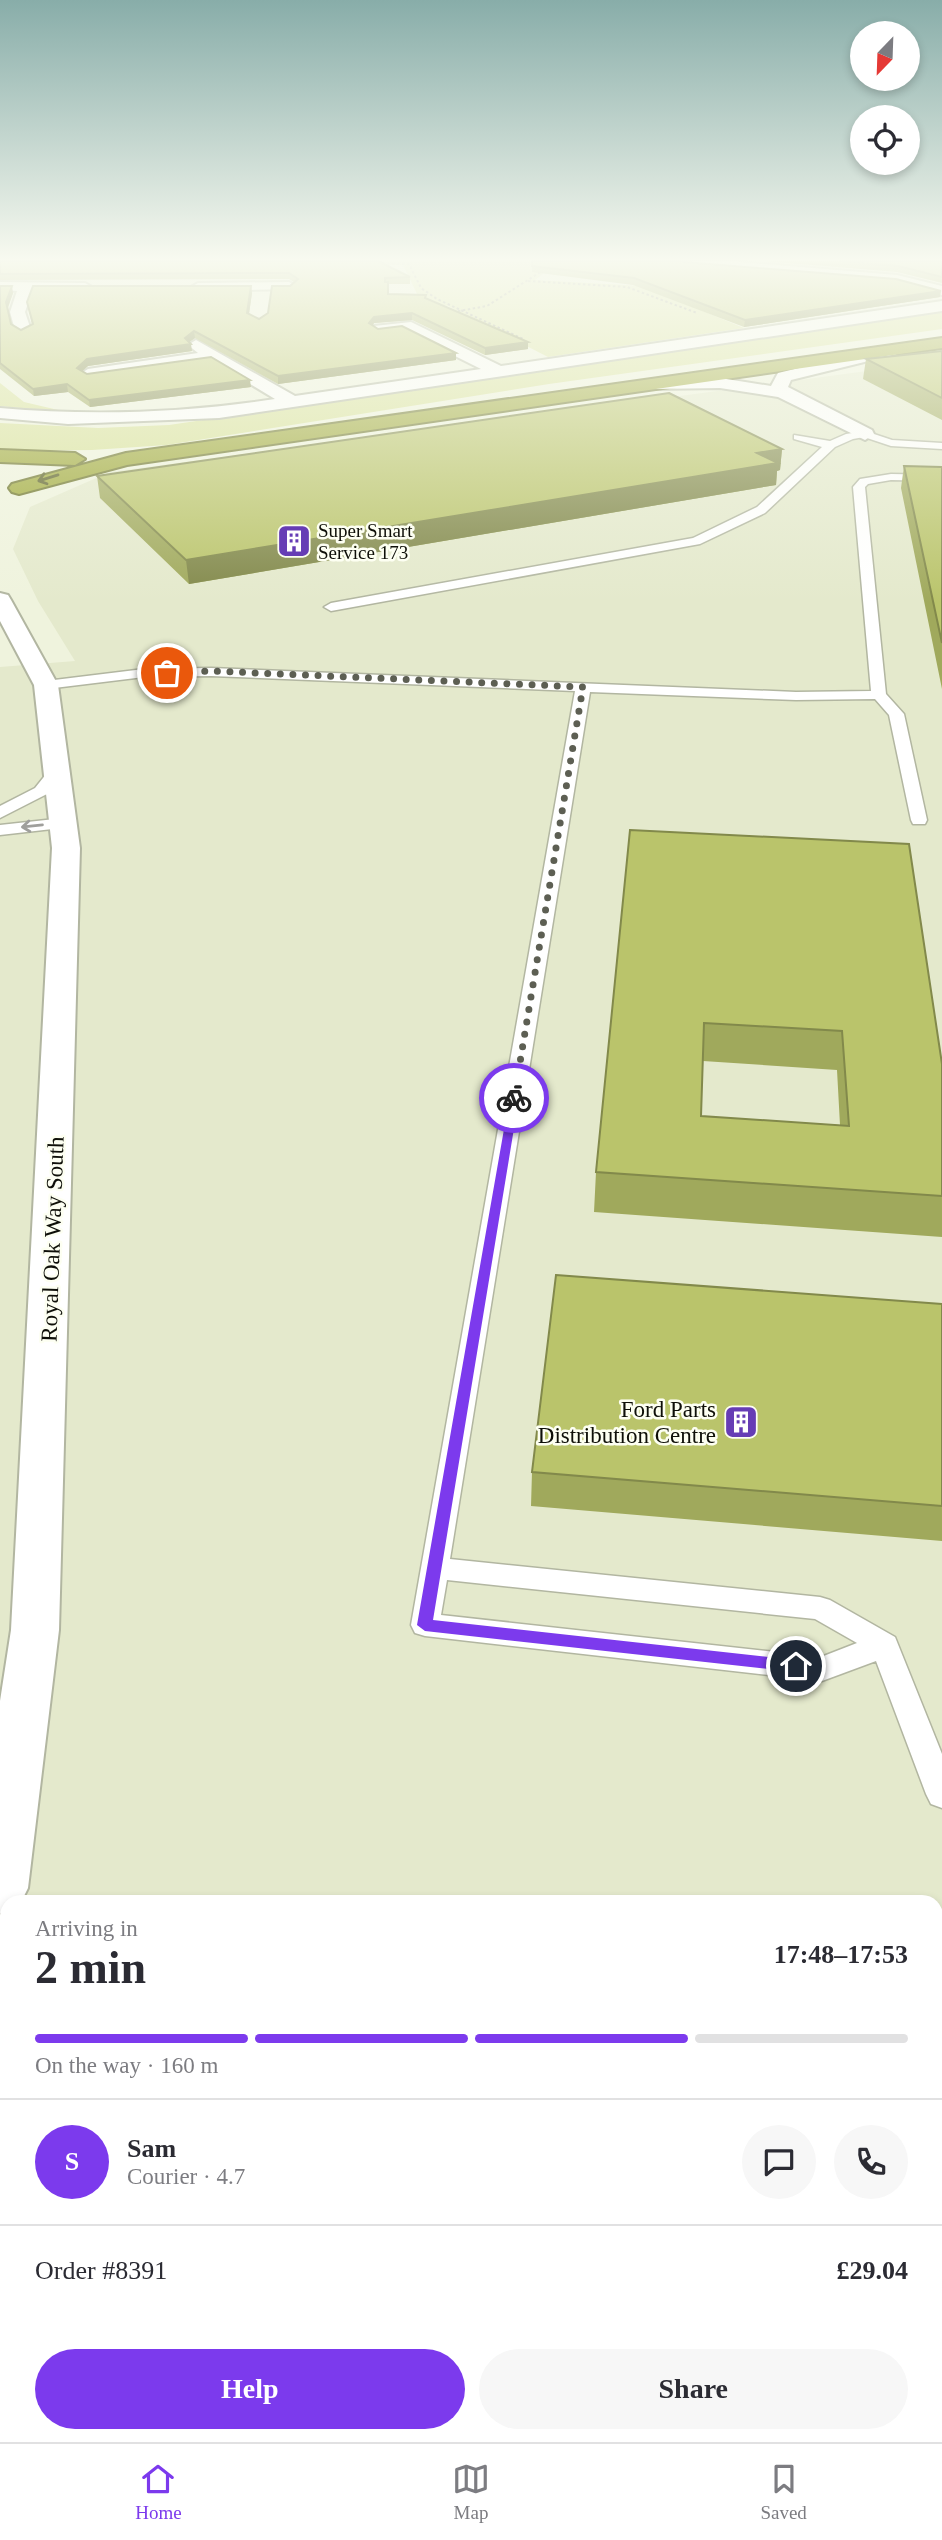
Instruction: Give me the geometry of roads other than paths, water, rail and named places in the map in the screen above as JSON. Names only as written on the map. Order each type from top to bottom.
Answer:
[{"type":"highway","points":[[3,501],[19,488],[126,459],[719,375]]},
{"type":"highway","points":[[0,458],[126,459]]},
{"type":"highway","points":[[0,458],[22,474],[19,488]]},
{"type":"street","points":[[247,375],[290,401]]},
{"type":"street","points":[[0,413],[68,419],[219,412],[471,375]]},
{"type":"street","points":[[783,393],[779,387],[784,377],[792,375]]},
{"type":"street","points":[[654,384],[720,383],[783,393],[865,434]]},
{"type":"street","name":"Royal Oak Way South","points":[[0,600],[46,685],[66,848],[35,1630],[0,1888]]},
{"type":"lane","points":[[331,607],[696,541],[761,510],[831,445],[850,436],[865,434],[891,443],[942,446]]},
{"type":"lane","points":[[798,441],[831,445]]},
{"type":"lane","points":[[919,820],[896,714],[879,695],[859,488],[864,481],[891,477],[942,478]]},
{"type":"lane","points":[[46,685],[144,673],[211,671],[796,696],[879,695]]},
{"type":"lane","points":[[583,687],[425,1625],[822,1669],[885,1645]]},
{"type":"lane","points":[[0,814],[41,791],[57,771]]},
{"type":"lane","points":[[0,814],[63,816]]},
{"type":"lane","points":[[0,830],[63,816]]},
{"type":"lane","points":[[434,1568],[820,1608],[885,1645],[942,1794]]},
{"type":"place","name":"Super Smart Service 173","points":[[294,541]]},
{"type":"place","name":"Ford Parts Distribution Centre","points":[[741,1422]]}]
